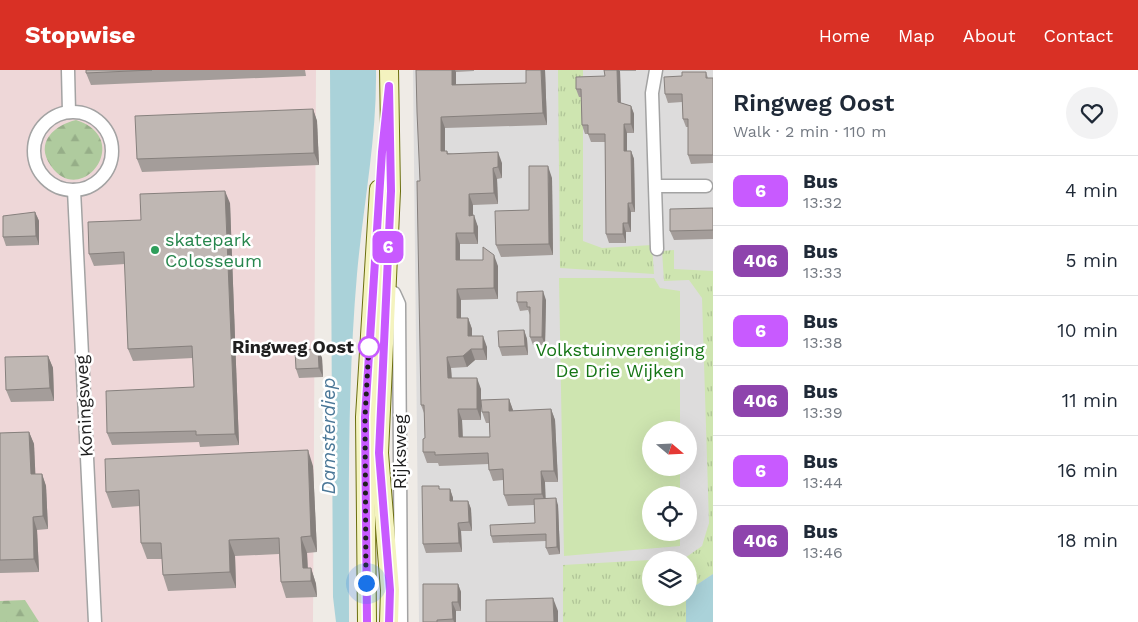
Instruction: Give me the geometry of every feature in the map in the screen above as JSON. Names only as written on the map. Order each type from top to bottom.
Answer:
[{"type":"main road","name":"Rijksweg","points":[[389,78],[382,152],[379,290],[379,453],[390,590],[390,622]]},
{"type":"main road","name":"Rijksweg","points":[[367,622],[365,417],[379,290]]},
{"type":"street","points":[[68,70],[69,112]]},
{"type":"street","points":[[656,70],[652,93],[657,249]]},
{"type":"street","points":[[69,112],[87,114],[102,124],[108,131],[112,148],[109,166],[98,180],[83,189],[74,190],[65,189],[50,182],[39,169],[34,153],[37,136],[47,122],[53,117],[69,112]]},
{"type":"street","points":[[656,186],[706,186]]},
{"type":"street","name":"Koningsweg","points":[[74,190],[95,622]]},
{"type":"street","name":"Rijksweg","points":[[379,290],[394,293],[399,304],[401,622]]},
{"type":"shaded area","points":[[0,70],[316,70],[313,622],[0,622]]},
{"type":"shaded area","points":[[413,70],[713,70],[713,622],[419,622]]},
{"type":"green space","points":[[558,70],[583,70],[583,241],[602,248],[652,245],[654,274],[560,268]]},
{"type":"green space","points":[[76,120],[93,129],[101,141],[102,154],[97,166],[88,175],[76,180],[63,177],[51,166],[46,157],[45,149],[46,142],[54,130]]},
{"type":"green space","points":[[674,250],[674,269],[713,271],[713,574],[697,585],[697,551],[695,551],[702,546],[709,523],[702,298],[689,280],[664,281],[662,251]]},
{"type":"green space","name":"Volkstuinvereniging De Drie Wijken","points":[[559,278],[654,278],[660,288],[680,291],[680,421],[642,421],[642,476],[680,476],[680,486],[642,486],[642,541],[680,541],[680,546],[564,556]]},
{"type":"green space","points":[[642,560],[642,606],[686,606],[686,622],[563,622],[563,565]]},
{"type":"green space","points":[[25,600],[39,622],[0,622],[0,601]]},
{"type":"water","points":[[330,70],[376,70],[372,146],[357,274],[354,317],[349,448],[349,622],[336,622],[333,597]]},
{"type":"water","points":[[713,574],[713,622],[686,622],[686,606],[697,606],[697,585]]},
{"type":"building","points":[[86,70],[152,70],[86,73]]},
{"type":"building","points":[[416,70],[452,70],[452,85],[526,83],[526,70],[541,70],[543,113],[441,117],[441,151],[447,151],[447,154],[498,152],[498,167],[493,168],[494,193],[469,194],[469,216],[474,215],[474,233],[456,233],[456,260],[483,260],[483,247],[494,255],[494,288],[457,289],[457,318],[468,318],[468,336],[483,336],[483,349],[471,349],[463,356],[447,357],[448,378],[477,378],[477,409],[458,409],[459,437],[490,437],[489,412],[482,412],[481,400],[509,399],[509,411],[551,409],[554,471],[541,471],[542,494],[504,495],[503,469],[489,470],[488,453],[435,455],[435,452],[423,452],[423,439],[425,438],[424,405],[421,405],[417,181],[420,181]]},
{"type":"building","points":[[604,70],[617,70],[618,102],[631,106],[631,124],[624,124],[624,151],[631,151],[632,203],[628,203],[628,223],[623,223],[623,234],[606,234],[605,134],[588,134],[588,125],[582,125],[581,89],[576,89],[576,77],[605,76]]},
{"type":"building","points":[[682,72],[706,72],[706,78],[713,78],[713,155],[688,155],[688,119],[683,119],[682,94],[665,94],[664,77],[682,76]]},
{"type":"building","points":[[313,109],[314,153],[137,159],[135,116]]},
{"type":"building","points":[[529,166],[548,166],[549,244],[496,245],[495,211],[529,210]]},
{"type":"building","points":[[225,191],[235,434],[196,435],[196,431],[107,433],[106,391],[194,387],[192,346],[128,349],[124,252],[89,254],[88,222],[141,220],[140,194]]},
{"type":"building","points":[[713,208],[713,230],[670,231],[670,209]]},
{"type":"building","points":[[35,212],[36,236],[3,237],[3,216]]},
{"type":"building","points":[[543,291],[542,337],[530,337],[530,307],[527,307],[527,302],[517,302],[517,292]]},
{"type":"building","points":[[524,330],[525,346],[499,347],[498,331]]},
{"type":"building","points":[[318,349],[319,368],[296,369],[295,350]]},
{"type":"building","points":[[48,356],[50,388],[6,390],[5,357]]},
{"type":"building","points":[[29,432],[31,474],[42,474],[43,516],[33,517],[34,559],[0,560],[0,433]]},
{"type":"building","points":[[308,450],[311,536],[301,537],[303,568],[311,568],[311,581],[281,582],[279,538],[229,540],[230,572],[163,575],[161,543],[141,543],[139,490],[106,492],[105,459]]},
{"type":"building","points":[[422,486],[439,486],[439,489],[450,489],[450,501],[468,501],[469,522],[458,523],[459,543],[423,544]]},
{"type":"building","points":[[556,498],[557,547],[546,548],[546,534],[491,536],[490,525],[535,523],[534,499]]},
{"type":"building","points":[[423,584],[458,584],[458,602],[452,602],[453,619],[423,622]]},
{"type":"building","points":[[553,598],[554,622],[486,622],[486,600]]},
{"type":"bus line","name":"6","points":[[367,622],[365,417],[382,152],[389,86],[391,191],[379,453],[382,519],[390,590],[389,622]]},
{"type":"place","name":"skatepark Colosseum","points":[[155,250]]},
{"type":"place","name":"Ringweg Oost","points":[[369,347]]},
{"type":"route","points":[[366,583],[365,417],[369,345],[369,347]]},
{"type":"water label","name":"Damsterdiep","points":[[328,436]]}]
